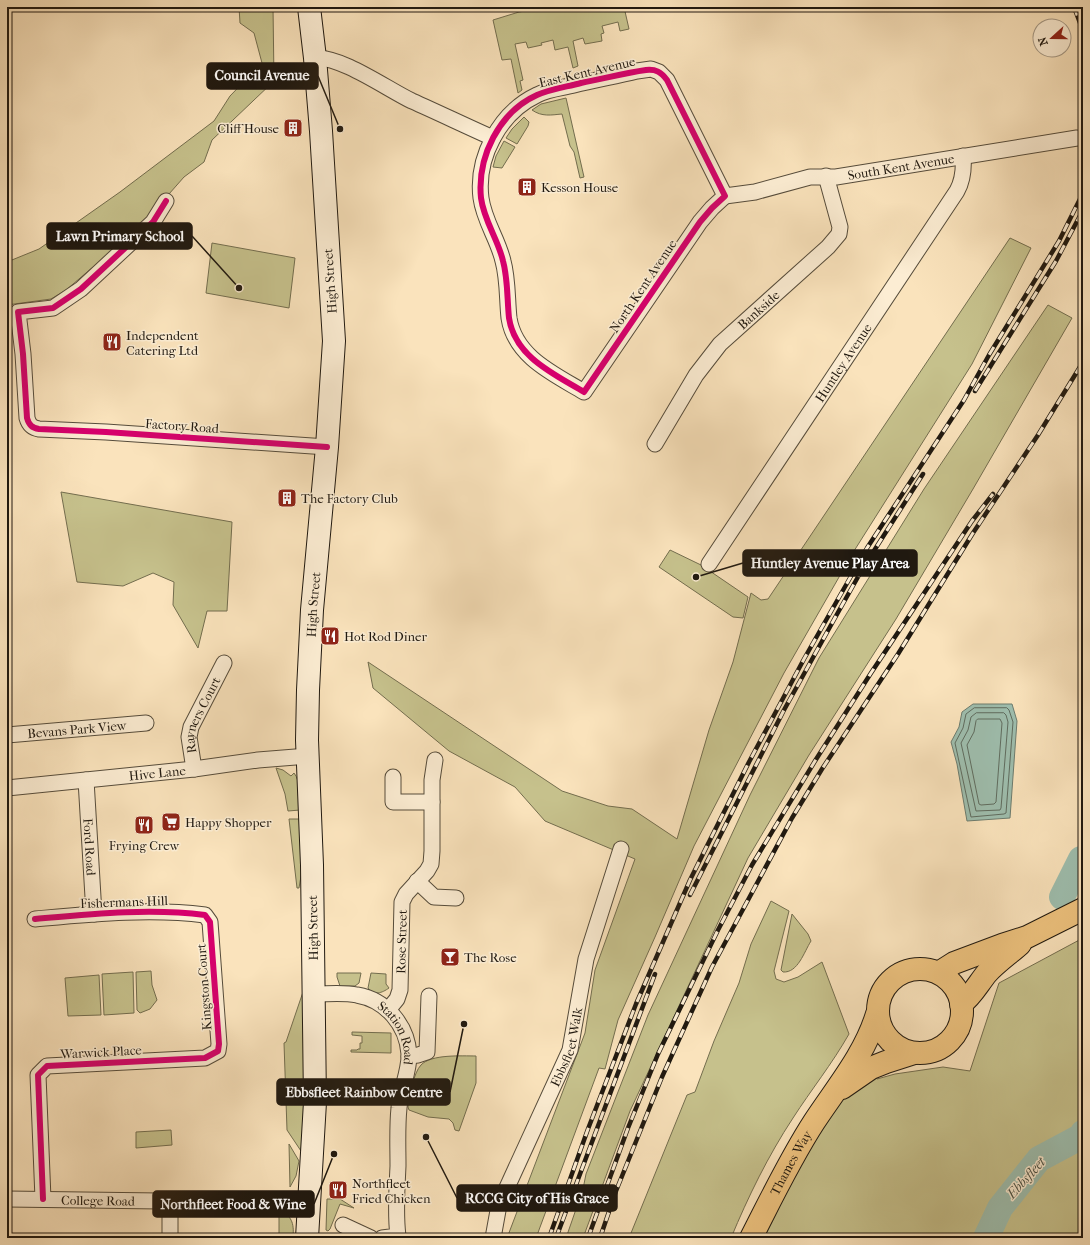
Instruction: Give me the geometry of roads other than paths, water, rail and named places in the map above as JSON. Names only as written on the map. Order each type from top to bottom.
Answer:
[{"type":"main road","name":"High Street","points":[[307,1238],[315,1102],[308,690],[310,640],[327,447],[334,337],[315,58],[309,7]]},
{"type":"main road","points":[[940,973],[946,967],[954,963],[1002,945],[1027,938],[1074,914]]},
{"type":"main road","points":[[961,1004],[970,996],[996,964],[1027,938]]},
{"type":"main road","points":[[923,970],[940,973],[948,979],[956,990],[961,1004],[962,1018],[958,1028],[946,1042],[930,1052],[914,1053],[899,1047],[890,1041],[883,1032],[877,1014],[878,1003],[882,994],[897,976],[913,971],[923,970]]},
{"type":"main road","name":"Thames Way","points":[[752,1238],[793,1158],[814,1123],[863,1049],[877,1014]]},
{"type":"main road","name":"Thames Way","points":[[835,1092],[871,1068],[914,1053]]},
{"type":"street","points":[[315,58],[323,57],[337,61],[411,100],[493,138]]},
{"type":"street","name":"East Kent Avenue","points":[[584,392],[531,358],[519,345],[513,332],[509,318],[503,261],[487,221],[481,199],[482,172],[486,153],[493,138],[504,121],[524,103],[536,95],[550,90],[637,71],[653,70],[662,74],[667,80],[725,196]]},
{"type":"street","name":"South Kent Avenue","points":[[725,196],[754,192],[810,177],[836,177],[1077,138]]},
{"type":"street","name":"Huntley Avenue","points":[[709,564],[950,202],[961,181],[964,168],[963,156]]},
{"type":"street","name":"Bankside","points":[[655,444],[696,375],[720,344],[828,247],[839,234],[840,227],[826,176]]},
{"type":"street","name":"North Kent Avenue","points":[[584,392],[700,222],[725,196]]},
{"type":"street","name":"Factory Road","points":[[166,201],[153,222],[81,289],[53,308],[18,312],[27,418],[30,426],[36,429],[122,433],[327,447]]},
{"type":"street","name":"Rayners Court","points":[[194,769],[189,737],[191,727],[224,663]]},
{"type":"street","name":"Bevans Park View","points":[[7,735],[146,723]]},
{"type":"street","name":"Hive Lane","points":[[7,788],[194,769],[258,760],[308,756]]},
{"type":"street","name":"Rose Street","points":[[388,1010],[397,999],[400,990],[402,902],[406,894],[431,864],[432,780],[435,760]]},
{"type":"street","points":[[393,777],[393,802],[432,802]]},
{"type":"street","name":"Ford Road","points":[[86,780],[94,914]]},
{"type":"street","name":"Ebbsfleet Walk","points":[[493,1238],[499,1205],[570,1050],[586,959],[621,849]]},
{"type":"street","points":[[417,881],[434,897],[456,898]]},
{"type":"street","name":"Fishermans Hill","points":[[35,918],[94,914],[180,912],[205,915],[210,922]]},
{"type":"street","name":"Kingston Court","points":[[210,922],[219,1044],[218,1051]]},
{"type":"street","name":"Station Road","points":[[314,994],[344,994],[361,996],[376,1002],[388,1010],[396,1018],[401,1026],[407,1045],[409,1056],[400,1096],[398,1118],[396,1212],[398,1237],[382,1238]]},
{"type":"street","points":[[409,1056],[427,1052],[429,996]]},
{"type":"street","name":"Warwick Place","points":[[43,1199],[38,1075],[47,1066],[206,1058],[218,1051]]},
{"type":"street","name":"College Road","points":[[7,1198],[309,1203]]},
{"type":"street","points":[[170,1201],[170,1238]]},
{"type":"street","points":[[343,1225],[371,1238]]},
{"type":"water","points":[[973,704],[1012,704],[1017,721],[1010,818],[967,821],[957,764],[951,742],[959,727],[962,712]]},
{"type":"waterway","name":"Ebbsfleet","points":[[1062,897],[1081,859],[1083,860]]},
{"type":"waterway","name":"Ebbsfleet","points":[[986,1238],[1000,1208],[1039,1159],[1082,1136],[1083,1133]]},
{"type":"railway","points":[[1074,7],[1083,31]]},
{"type":"railway","points":[[549,1238],[588,1129],[636,1004],[690,880],[749,762],[804,659],[867,548],[964,400],[989,355],[1059,241],[1083,193]]},
{"type":"railway","points":[[975,391],[1056,261],[1083,210]]},
{"type":"railway","points":[[600,1238],[616,1191],[662,1077],[712,967],[792,818],[822,769],[898,654],[973,533],[1038,435],[1083,362]]},
{"type":"railway","points":[[690,895],[784,710],[836,616],[863,568],[923,474]]},
{"type":"railway","points":[[588,1238],[628,1128],[658,1054],[718,930],[752,865],[815,761],[871,673],[972,521],[993,494]]},
{"type":"railway","points":[[556,1238],[655,974]]},
{"type":"place","name":"Cliff House","points":[[293,128]]},
{"type":"place","name":"Council Avenue","points":[[340,129]]},
{"type":"place","name":"Kesson House","points":[[527,187]]},
{"type":"place","name":"Lawn Primary School","points":[[239,288]]},
{"type":"place","name":"Independent Catering Ltd","points":[[112,342]]},
{"type":"place","name":"The Factory Club","points":[[287,498]]},
{"type":"place","name":"Huntley Avenue Play Area","points":[[696,577]]},
{"type":"place","name":"Hot Rod Diner","points":[[330,636]]},
{"type":"place","name":"Happy Shopper","points":[[171,822]]},
{"type":"place","name":"Frying Crew","points":[[144,825]]},
{"type":"place","name":"The Rose","points":[[450,957]]},
{"type":"place","name":"Ebbsfleet Rainbow Centre","points":[[464,1024]]},
{"type":"place","name":"RCCG City of His Grace","points":[[426,1137]]},
{"type":"place","name":"Northfleet Food & Wine","points":[[334,1154]]},
{"type":"place","name":"Northfleet Fried Chicken","points":[[338,1190]]}]
